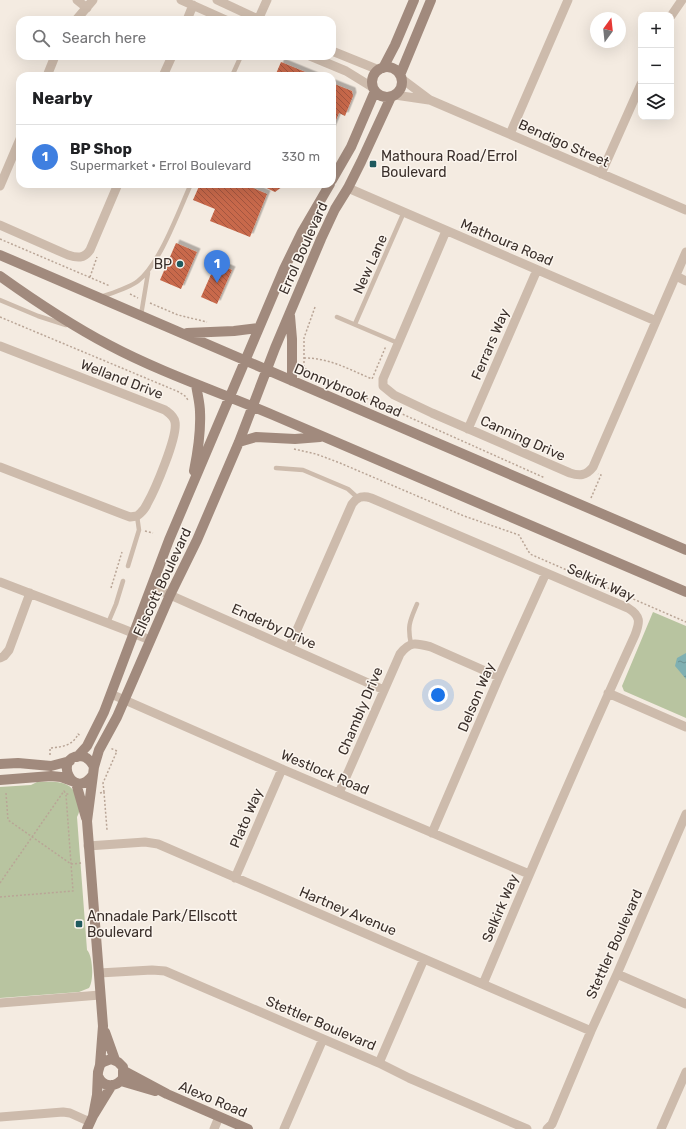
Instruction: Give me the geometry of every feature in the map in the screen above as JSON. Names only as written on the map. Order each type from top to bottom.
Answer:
[{"type":"street","points":[[77,0],[87,8]]},
{"type":"street","points":[[80,16],[93,0]]},
{"type":"street","points":[[181,0],[217,16]]},
{"type":"street","points":[[217,0],[251,16]]},
{"type":"street","points":[[260,16],[266,0]]},
{"type":"street","points":[[336,173],[351,147],[374,89],[373,77],[381,69],[395,44],[414,0]]},
{"type":"street","name":"Errol Boulevard","points":[[253,407],[290,314],[335,209],[348,188],[393,96],[401,88],[401,77],[431,0]]},
{"type":"street","points":[[510,134],[568,0]]},
{"type":"street","points":[[674,12],[682,0]]},
{"type":"street","points":[[189,16],[193,5]]},
{"type":"street","points":[[336,52],[381,69],[393,68],[401,77]]},
{"type":"street","points":[[49,72],[53,60]]},
{"type":"street","points":[[165,72],[170,60]]},
{"type":"street","points":[[320,60],[346,71],[382,96],[393,96]]},
{"type":"street","name":"Bendigo Street","points":[[401,77],[430,100],[686,210]]},
{"type":"street","points":[[601,174],[638,91]]},
{"type":"street","name":"Bendigo Street","points":[[393,96],[430,100]]},
{"type":"street","points":[[0,186],[16,148]]},
{"type":"street","points":[[0,225],[76,258],[82,257],[88,253],[116,188]]},
{"type":"street","name":"Errol Boulevard","points":[[229,398],[284,269],[302,232],[328,188]]},
{"type":"street","name":"Mathoura Road","points":[[348,188],[656,321]]},
{"type":"street","name":"Canning Drive","points":[[446,231],[383,379],[383,386],[394,395],[570,473],[584,475],[590,471]]},
{"type":"street","points":[[590,471],[686,252]]},
{"type":"street","name":"Donnybrook Road","points":[[0,255],[686,550]]},
{"type":"street","name":"Ferrars Way","points":[[468,429],[537,270]]},
{"type":"street","points":[[0,276],[77,328],[117,349],[686,592]]},
{"type":"street","points":[[676,276],[686,281]]},
{"type":"street","points":[[290,314],[292,340],[292,381]]},
{"type":"street","points":[[180,332],[196,333],[258,328]]},
{"type":"street","name":"Welland Drive","points":[[0,346],[165,410],[172,416],[175,421],[175,427],[169,452],[147,505],[137,516]]},
{"type":"street","points":[[190,491],[199,443],[200,426],[200,410],[196,384]]},
{"type":"street","name":"Ellscott Boulevard","points":[[73,759],[88,746],[112,694],[169,540],[229,398]]},
{"type":"street","name":"Ellscott Boulevard","points":[[100,1064],[103,1026],[87,821],[93,772],[99,750],[125,700],[170,595],[197,540],[253,407]]},
{"type":"street","points":[[239,442],[256,437],[295,439],[323,437]]},
{"type":"street","points":[[0,467],[130,517],[137,516]]},
{"type":"street","name":"Selkirk Way","points":[[358,498],[364,496],[371,498],[628,608],[634,611],[638,616],[638,628],[529,874],[483,984]]},
{"type":"street","points":[[289,648],[352,504],[358,498]]},
{"type":"street","name":"Delson Way","points":[[432,833],[546,573]]},
{"type":"street","points":[[0,582],[150,640]]},
{"type":"street","name":"Enderby Drive","points":[[152,586],[384,690]]},
{"type":"street","points":[[0,658],[9,650],[30,593]]},
{"type":"street","points":[[411,644],[431,647],[499,678]]},
{"type":"street","name":"Chambly Drive","points":[[339,793],[400,654],[411,644]]},
{"type":"street","points":[[608,693],[686,727]]},
{"type":"street","name":"Westlock Road","points":[[112,694],[282,769],[529,874]]},
{"type":"street","points":[[0,764],[18,763],[51,766],[81,756],[89,760],[93,772],[85,783],[74,782],[61,777],[51,776],[0,780]]},
{"type":"street","points":[[73,759],[67,765],[67,774],[74,782]]},
{"type":"street","name":"Plato Way","points":[[235,878],[282,769]]},
{"type":"street","name":"Ellscott Boulevard","points":[[74,782],[87,821]]},
{"type":"street","name":"Stettler Boulevard","points":[[547,1129],[552,1124],[686,814]]},
{"type":"street","name":"Hartney Avenue","points":[[88,846],[152,842],[591,1031]]},
{"type":"street","points":[[379,1063],[424,959]]},
{"type":"street","name":"Stettler Boulevard","points":[[99,973],[152,970],[165,971],[379,1063],[409,1078],[527,1129]]},
{"type":"street","points":[[617,974],[686,1004]]},
{"type":"street","points":[[0,1003],[100,995]]},
{"type":"street","name":"Ellscott Boulevard","points":[[103,1026],[115,1060]]},
{"type":"street","points":[[284,1129],[323,1039]]},
{"type":"street","points":[[107,1060],[115,1060],[121,1064],[119,1079],[90,1122],[97,1095],[98,1072],[100,1064],[107,1060]]},
{"type":"street","points":[[661,1129],[686,1072]]},
{"type":"street","points":[[98,1076],[102,1082],[108,1085],[119,1079]]},
{"type":"street","name":"Alexo Road","points":[[119,1079],[135,1086],[167,1094],[248,1129]]},
{"type":"street","points":[[0,1117],[63,1112],[70,1113],[90,1122]]},
{"type":"street","points":[[214,1129],[219,1117]]},
{"type":"lane","points":[[234,72],[239,60]]},
{"type":"lane","points":[[141,316],[148,273],[168,236],[189,188]]},
{"type":"lane","name":"New Lane","points":[[355,324],[404,212]]},
{"type":"lane","points":[[100,298],[136,283],[148,273]]},
{"type":"lane","points":[[0,300],[38,316],[77,328]]},
{"type":"lane","points":[[337,316],[398,343]]},
{"type":"lane","points":[[276,468],[302,470],[348,489],[358,498]]},
{"type":"lane","points":[[128,566],[139,530],[137,516]]},
{"type":"lane","points":[[108,623],[123,581]]},
{"type":"lane","points":[[411,644],[409,624],[417,604]]},
{"type":"path","points":[[88,253],[98,257],[90,277]]},
{"type":"path","points":[[315,307],[304,338],[304,368],[360,395],[547,479]]},
{"type":"path","points":[[0,316],[179,392],[189,401]]},
{"type":"path","points":[[303,358],[318,358],[327,360],[372,380],[389,339]]},
{"type":"path","points":[[291,449],[316,454],[340,462],[464,516],[519,535],[530,554],[686,622]]},
{"type":"path","points":[[590,471],[601,475],[591,498]]},
{"type":"path","points":[[111,588],[122,552]]},
{"type":"path","points":[[0,883],[64,791],[66,794],[79,794]]},
{"type":"path","points":[[90,793],[104,792],[107,830]]},
{"type":"path","points":[[6,793],[8,820],[71,864],[90,863]]},
{"type":"path","points":[[0,897],[73,892],[66,794]]},
{"type":"green space","points":[[653,612],[686,626],[686,718],[624,691],[622,686]]},
{"type":"green space","points":[[37,782],[63,783],[72,789],[78,802],[79,813],[77,817],[87,950],[91,957],[92,963],[92,980],[89,988],[79,992],[0,998],[0,787],[31,785]]},
{"type":"water","points":[[686,653],[686,679],[675,666],[677,658]]},
{"type":"building","points":[[281,62],[305,72],[277,72]]},
{"type":"building","points":[[336,85],[352,91],[353,96],[345,116],[339,113],[336,120]]},
{"type":"building","points":[[198,188],[253,188],[267,194],[250,237],[210,221],[215,209],[193,200]]},
{"type":"building","points":[[266,188],[280,188],[275,192]]},
{"type":"building","points":[[176,243],[197,252],[181,289],[160,280]]},
{"type":"building","points":[[216,263],[232,270],[217,304],[201,297]]},
{"type":"place","name":"Mathoura Road/Errol Boulevard","points":[[373,164]]},
{"type":"place","name":"BP","points":[[180,264]]},
{"type":"place","name":"BP Shop","points":[[217,283]]},
{"type":"place","name":"Annadale Park/Ellscott Boulevard","points":[[79,924]]}]
